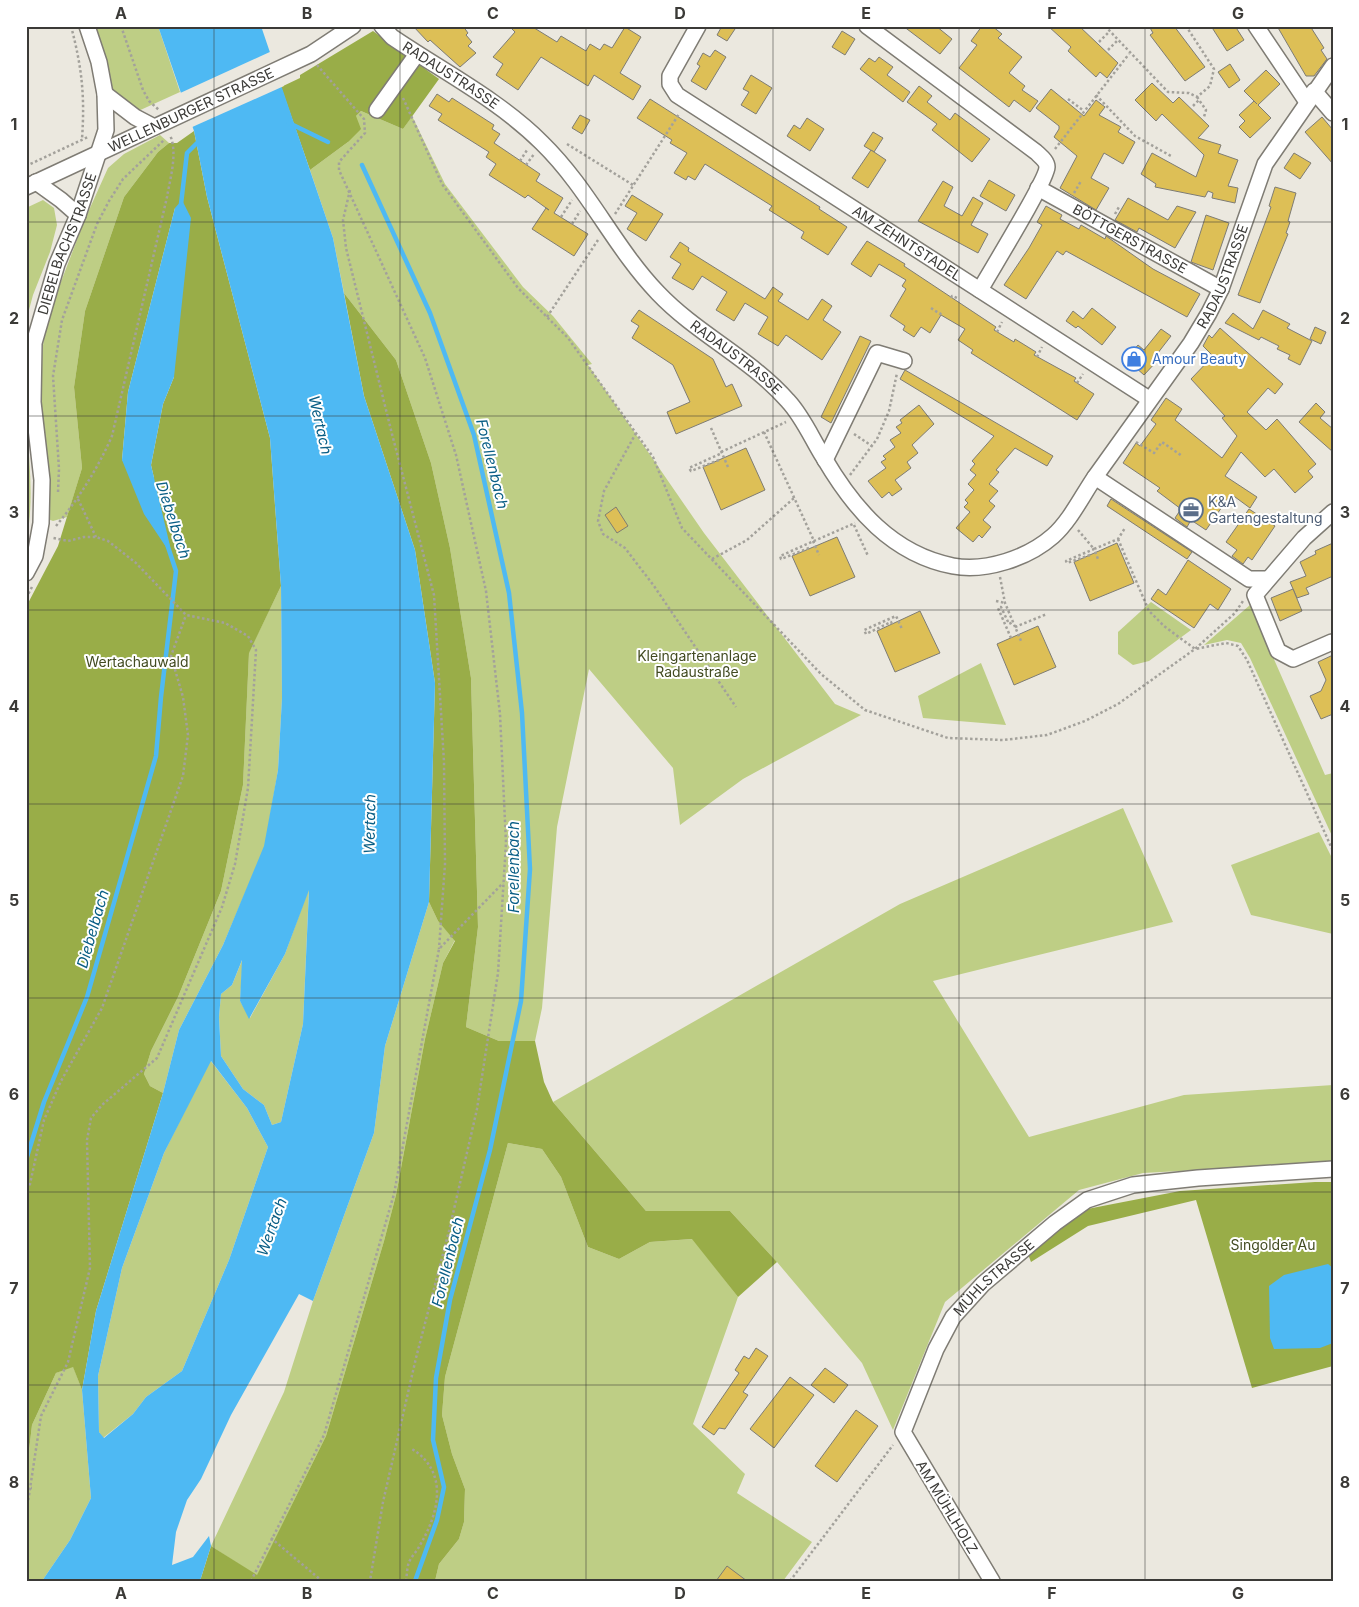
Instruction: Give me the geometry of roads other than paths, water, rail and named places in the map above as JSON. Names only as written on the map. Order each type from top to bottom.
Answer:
[{"type":"street","name":"DIEBELBACHSTRASSE","points":[[26,573],[35,556],[41,523],[42,480],[32,402],[34,343],[57,264],[78,215],[106,130],[105,94],[99,62],[87,26]]},
{"type":"street","name":"WELLENBURGER STRASSE","points":[[31,185],[311,54],[353,26]]},
{"type":"street","name":"RADAUSTRASSE","points":[[382,26],[392,37],[513,118],[536,137],[581,186],[626,253],[657,292],[684,317],[742,358],[771,383],[800,416],[859,520],[912,552],[955,566],[974,567],[1023,556],[1038,548],[1054,535],[1067,518],[1149,399],[1191,343],[1221,289],[1266,164],[1333,66]]},
{"type":"street","name":"AM ZEHNTSTADEL","points":[[698,26],[672,68],[670,84],[677,95],[1149,399]]},
{"type":"street","points":[[867,26],[1036,152],[1045,162],[1047,168],[1038,188],[980,290]]},
{"type":"street","points":[[1256,26],[1311,96],[1333,113]]},
{"type":"street","points":[[377,110],[417,54]]},
{"type":"street","points":[[105,94],[135,117],[154,126]]},
{"type":"street","points":[[31,185],[61,200],[78,215]]},
{"type":"street","name":"BÖTTGERSTRASSE","points":[[1038,188],[1221,289]]},
{"type":"street","points":[[824,460],[877,353],[904,361]]},
{"type":"street","points":[[1096,477],[1248,579],[1266,579]]},
{"type":"street","points":[[1332,642],[1293,659],[1278,651],[1254,595],[1266,579],[1304,538],[1333,512]]},
{"type":"street","name":"MÜHLSTRASSE","points":[[903,1432],[936,1349],[953,1316],[983,1284],[1055,1223],[1087,1200],[1133,1185],[1198,1178],[1333,1169]]},
{"type":"street","name":"AM MÜHLHOLZ","points":[[903,1432],[992,1581]]},
{"type":"water","name":"Wertach","points":[[158,26],[261,26],[333,238],[364,396],[415,550],[435,683],[429,902],[385,1046],[374,1133],[313,1301],[299,1294],[231,1415],[201,1479],[187,1500],[176,1532],[172,1565],[193,1557],[209,1536],[211,1546],[200,1581],[42,1581],[70,1540],[91,1498],[82,1390],[96,1311],[163,1093],[179,1030],[223,945],[264,846],[278,770],[282,698],[281,586],[270,438],[207,197],[194,131]],"holes":[[[309,890],[303,1024],[281,1122],[272,1125],[264,1105],[243,1089],[221,1056],[219,1017],[221,994],[232,985],[242,960],[240,1001],[249,1019],[285,954]],[[211,1061],[247,1108],[268,1147],[229,1260],[182,1371],[146,1397],[133,1414],[104,1438],[99,1432],[98,1376],[122,1268],[164,1153]]]},
{"type":"water","points":[[182,200],[191,218],[174,377],[163,404],[151,465],[170,546],[166,547],[144,514],[122,460],[128,392],[175,208]]},
{"type":"water","points":[[1328,1264],[1333,1268],[1333,1343],[1320,1348],[1274,1349],[1270,1338],[1269,1286],[1284,1275]]},
{"type":"waterway","name":"Forellenbach","points":[[289,123],[328,142]]},
{"type":"waterway","name":"Diebelbach","points":[[181,204],[187,153],[200,140]]},
{"type":"waterway","name":"Forellenbach","points":[[362,165],[430,313],[474,435],[509,593],[522,713],[530,869],[521,1001],[490,1150],[450,1300],[436,1378],[433,1440],[444,1487],[437,1520],[415,1581]]},
{"type":"waterway","name":"Diebelbach","points":[[26,1160],[44,1102],[87,997],[156,756],[176,571],[166,541]]},
{"type":"place","name":"Amour Beauty","points":[[1134,359]]},
{"type":"place","name":"K&A Gartengestaltung","points":[[1191,510]]},
{"type":"park label","name":"Wertachauwald","points":[[137,662]]},
{"type":"park label","name":"Kleingartenanlage Radaustraße","points":[[697,664]]},
{"type":"park label","name":"Singolder Au","points":[[1273,1245]]}]
